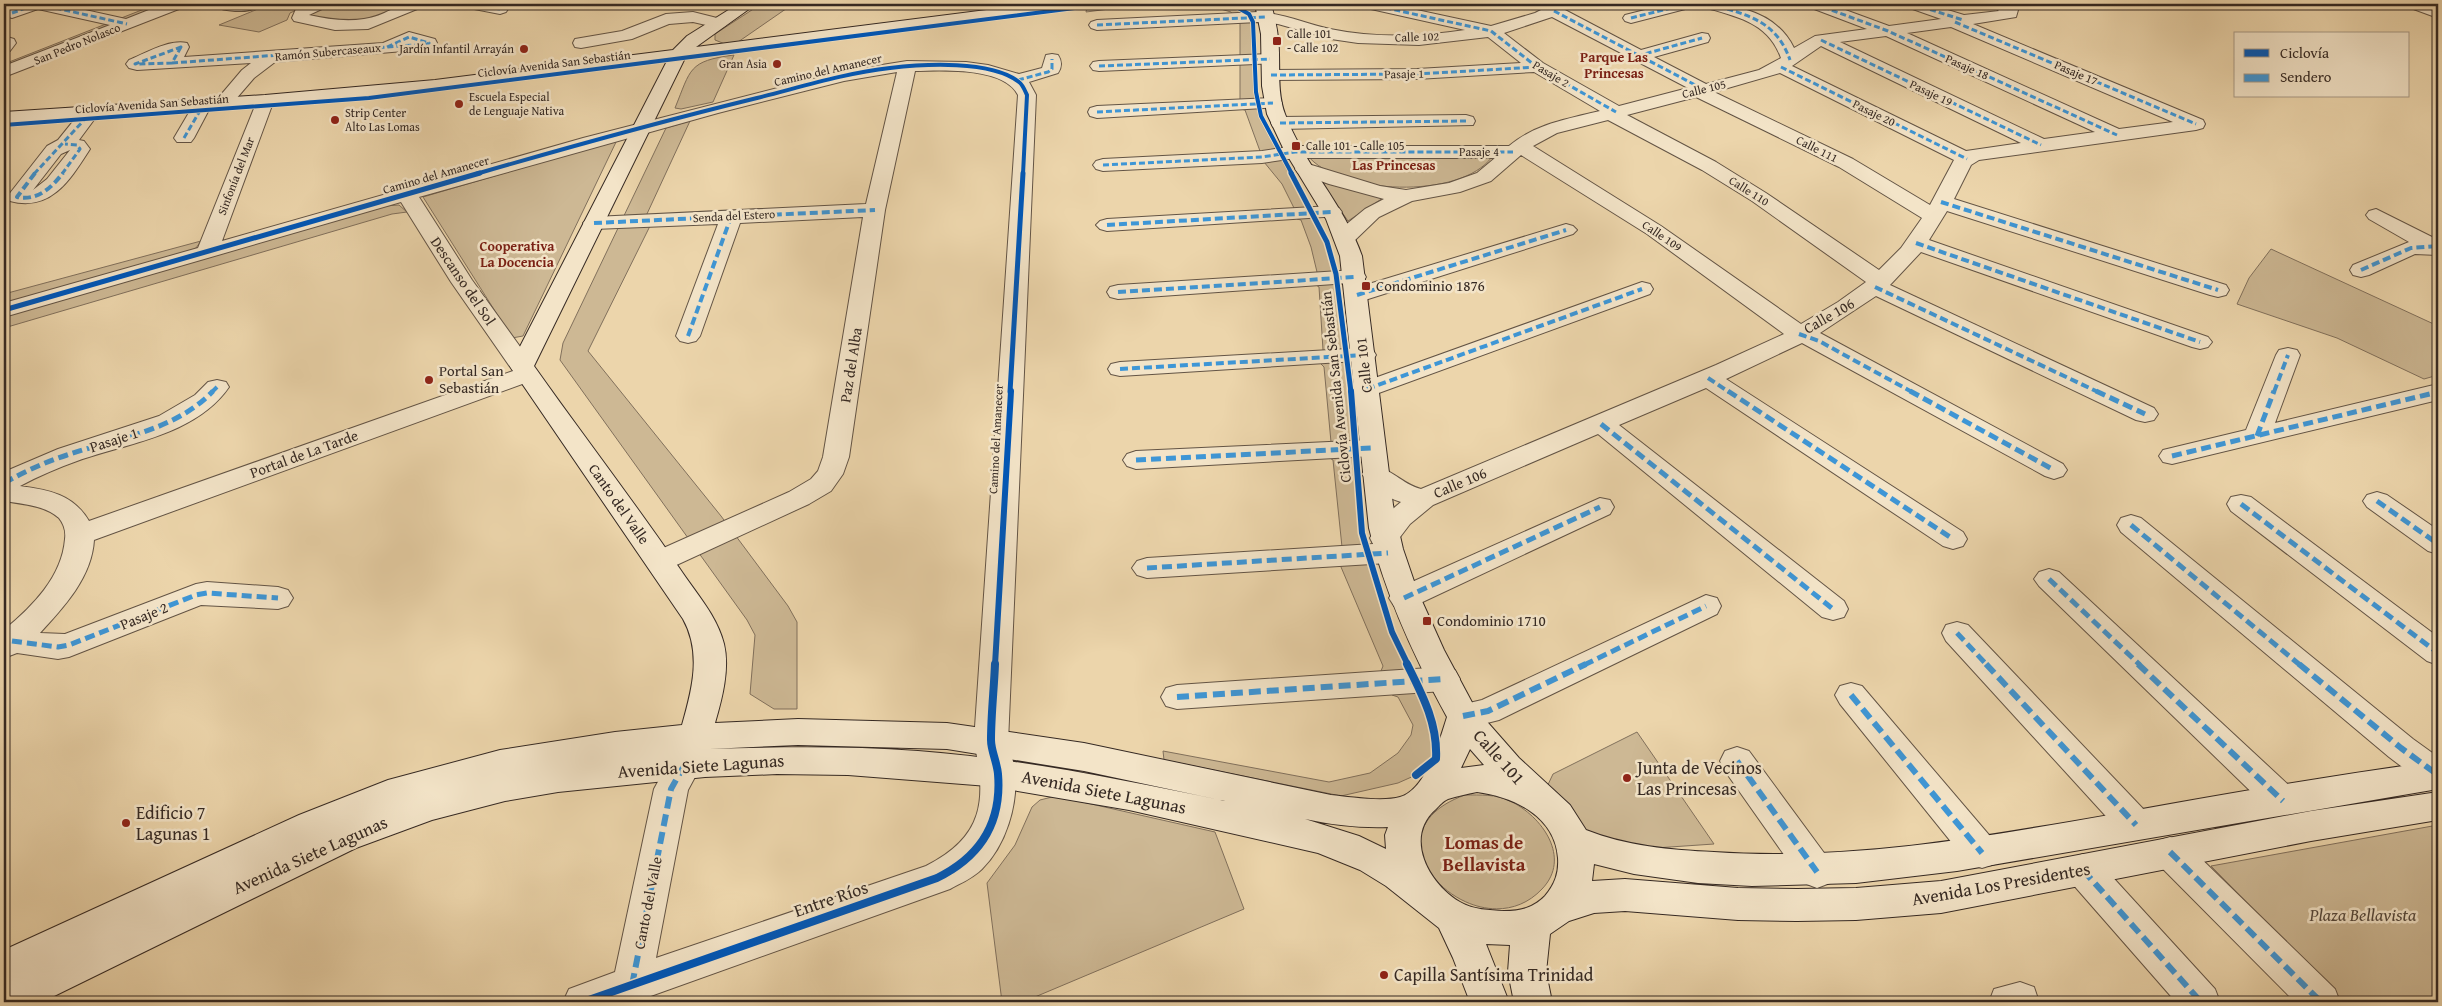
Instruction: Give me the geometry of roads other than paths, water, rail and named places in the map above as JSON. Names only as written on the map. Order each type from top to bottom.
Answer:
[{"type":"street","points":[[12,13],[37,4],[127,24]]},
{"type":"street","name":"San Pedro Nolasco","points":[[4,72],[178,4]]},
{"type":"street","points":[[220,4],[243,5]]},
{"type":"street","points":[[320,4],[306,10],[300,16],[306,20],[345,26],[372,23],[416,4]]},
{"type":"street","points":[[470,4],[500,9]]},
{"type":"street","points":[[524,370],[594,223],[679,53],[693,40],[748,4]]},
{"type":"street","points":[[4,118],[265,100],[458,82],[1047,5],[1070,4]]},
{"type":"street","points":[[1247,4],[1264,10]]},
{"type":"street","points":[[1368,4],[1491,31]]},
{"type":"street","points":[[1631,18],[1687,4]]},
{"type":"street","points":[[1710,4],[1751,16],[1773,29],[1784,42],[1786,64]]},
{"type":"street","name":"Pasaje 18","points":[[1815,4],[1888,31],[2118,135]]},
{"type":"street","name":"Pasaje 17","points":[[1913,4],[1960,22],[2196,124],[2118,135]]},
{"type":"street","points":[[2414,4],[2438,13]]},
{"type":"street","name":"Calle 102","points":[[1264,10],[1314,30],[1367,38],[1430,38],[1491,31],[1555,6]]},
{"type":"street","name":"Calle 111","points":[[1555,6],[1637,56],[1700,90],[1937,209],[2218,290]]},
{"type":"street","name":"Calle 105","points":[[1345,236],[1372,213],[1406,196],[1446,189],[1475,181],[1492,172],[1517,149],[1550,129],[1764,74],[1786,64],[1808,46],[1821,40],[2005,16],[2005,8]]},
{"type":"street","points":[[1097,25],[1264,10]]},
{"type":"street","name":"Calle 101","points":[[1264,10],[1270,37],[1273,104],[1280,123],[1300,160],[1345,236],[1356,286],[1374,461],[1386,546],[1404,598],[1463,716],[1509,770],[1536,796]]},
{"type":"street","points":[[581,43],[626,35],[666,20],[693,18],[719,23]]},
{"type":"street","points":[[223,103],[248,74],[268,58],[297,40],[329,24]]},
{"type":"street","name":"Pasaje 2","points":[[1491,31],[1537,66],[1612,112]]},
{"type":"street","points":[[1637,56],[1702,38]]},
{"type":"street","name":"Pasaje 19","points":[[1821,40],[2041,145]]},
{"type":"street","points":[[4,41],[8,44],[4,47]]},
{"type":"street","name":"Ramón Subercaseaux","points":[[172,63],[268,58],[387,47]]},
{"type":"street","points":[[1018,80],[1048,72],[1052,67],[1052,59]]},
{"type":"street","name":"Pasaje 20","points":[[1786,64],[1967,159]]},
{"type":"street","name":"Camino del Amanecer","points":[[4,310],[642,127],[852,75],[907,66],[976,68],[1002,73],[1018,80],[1026,89],[1026,95],[995,757]]},
{"type":"street","name":"Paz del Alba","points":[[660,561],[799,498],[821,485],[830,474],[836,457],[875,210],[907,66]]},
{"type":"street","name":"Pasaje 1","points":[[1099,66],[1271,67],[1417,74],[1537,66]]},
{"type":"street","name":"Sinfonía del Mar","points":[[207,252],[265,100]]},
{"type":"street","points":[[184,138],[203,104]]},
{"type":"street","points":[[1097,112],[1273,104]]},
{"type":"street","name":"Calle 110","points":[[1612,112],[1752,192],[1878,284],[2145,414]]},
{"type":"street","points":[[65,144],[90,113]]},
{"type":"street","points":[[1280,123],[1466,121]]},
{"type":"street","points":[[1967,159],[1985,152],[2118,135]]},
{"type":"street","name":"Pasaje 4","points":[[1103,165],[1262,157],[1300,160],[1517,149]]},
{"type":"street","name":"Calle 109","points":[[1517,149],[1654,230],[1799,334],[1819,341],[2054,470]]},
{"type":"street","name":"Calle 106","points":[[1386,546],[1400,517],[1423,499],[1708,378],[1799,334],[1836,313],[1878,284],[1916,243],[1967,159]]},
{"type":"street","name":"Calle 105","points":[[1300,160],[1352,185],[1406,196]]},
{"type":"street","name":"Descanso del Sol","points":[[408,195],[462,282],[524,370]]},
{"type":"street","name":"Senda del Estero","points":[[594,223],[875,210]]},
{"type":"street","points":[[1107,225],[1332,212]]},
{"type":"street","points":[[2376,215],[2436,247]]},
{"type":"street","points":[[688,336],[731,216]]},
{"type":"street","points":[[1118,292],[1356,286],[1566,230]]},
{"type":"street","points":[[1916,243],[2200,342]]},
{"type":"street","points":[[2361,270],[2411,248],[2436,247]]},
{"type":"street","points":[[1367,389],[1642,289]]},
{"type":"street","points":[[1120,369],[1364,355]]},
{"type":"street","points":[[2258,436],[2288,355]]},
{"type":"street","name":"Portal de La Tarde","points":[[82,534],[524,370]]},
{"type":"street","name":"Canto del Valle","points":[[524,370],[660,561],[697,618],[709,645],[708,673],[690,751],[671,789],[632,985]]},
{"type":"street","points":[[1708,378],[1953,539]]},
{"type":"street","name":"Pasaje 1","points":[[4,483],[66,456],[177,418],[200,406],[217,387]]},
{"type":"street","points":[[2172,456],[2438,392]]},
{"type":"street","points":[[1601,424],[1833,609]]},
{"type":"street","points":[[1136,460],[1374,461]]},
{"type":"street","name":"Calle 106","points":[[1374,461],[1386,484],[1399,492],[1423,499]]},
{"type":"street","points":[[4,492],[31,495],[60,507],[78,524],[82,534],[79,558],[67,584],[44,612],[8,644]]},
{"type":"street","points":[[2377,501],[2438,544]]},
{"type":"street","points":[[2241,504],[2438,653]]},
{"type":"street","points":[[1404,598],[1600,507]]},
{"type":"street","points":[[2131,525],[2401,748],[2438,775]]},
{"type":"street","points":[[1146,568],[1386,546]]},
{"type":"street","points":[[2049,578],[2283,801]]},
{"type":"street","name":"Pasaje 2","points":[[8,644],[58,647],[69,645],[182,600],[206,593],[278,598]]},
{"type":"street","points":[[1463,716],[1488,711],[1706,606]]},
{"type":"street","points":[[1958,634],[2136,825]]},
{"type":"street","points":[[1178,697],[1444,679]]},
{"type":"street","points":[[1851,695],[1982,853]]},
{"type":"street","name":"Calle 101","points":[[1423,800],[1456,743],[1463,716]]},
{"type":"street","name":"Avenida Siete Lagunas","points":[[4,1001],[344,837],[393,818],[469,795],[690,751]]},
{"type":"street","name":"Avenida Siete Lagunas","points":[[4,969],[320,822],[388,794],[500,764],[557,754],[690,751],[739,760],[834,759],[893,762],[995,757],[1084,757],[1331,810],[1364,813],[1423,800]]},
{"type":"street","name":"Avenida Siete Lagunas","points":[[995,757],[1072,783],[1315,837],[1365,854],[1405,878],[1423,894]]},
{"type":"street","name":"Entre Ríos","points":[[583,1002],[937,878],[962,864],[980,844],[990,826],[997,805],[995,757]]},
{"type":"street","points":[[1737,761],[1817,872]]},
{"type":"street","points":[[1574,841],[1622,858],[1649,862],[1736,871],[1817,872],[1895,866],[1982,853],[2136,825],[2438,775]]},
{"type":"street","points":[[1533,1002],[1526,966],[1530,937],[1575,883],[1577,855],[1574,841],[1558,815],[1536,796],[1508,783],[1477,778],[1448,783],[1423,800],[1403,830],[1402,852],[1406,866],[1423,894],[1452,916],[1485,927],[1502,929],[1548,915]]},
{"type":"street","name":"Avenida Los Presidentes","points":[[1548,915],[1594,897],[1625,895],[1758,904],[1899,902],[1941,897],[2311,826],[2438,806]]},
{"type":"street","points":[[2170,852],[2321,1002]]},
{"type":"street","points":[[2082,870],[2201,1002]]},
{"type":"street","points":[[1452,916],[1471,954],[1489,1002]]},
{"type":"place","name":"Calle 101 - Calle 102","points":[[1277,41]]},
{"type":"place","name":"Jardín Infantil Arrayán","points":[[524,49]]},
{"type":"place","name":"Gran Asia","points":[[777,64]]},
{"type":"place","name":"Escuela Especial de Lenguaje Nativa","points":[[459,104]]},
{"type":"place","name":"Strip Center Alto Las Lomas","points":[[335,120]]},
{"type":"place","name":"Calle 101 - Calle 105","points":[[1296,146]]},
{"type":"place","name":"Condominio 1876","points":[[1366,286]]},
{"type":"place","name":"Portal San Sebastián","points":[[429,380]]},
{"type":"place","name":"Condominio 1710","points":[[1427,621]]},
{"type":"place","name":"Junta de Vecinos Las Princesas","points":[[1627,778]]},
{"type":"place","name":"Edificio 7 Lagunas 1","points":[[126,823]]},
{"type":"place","name":"Capilla Santísima Trinidad","points":[[1384,975]]},
{"type":"district","name":"Parque Las Princesas","points":[[1614,66]]},
{"type":"district","name":"Las Princesas","points":[[1394,165]]},
{"type":"district","name":"Cooperativa La Docencia","points":[[517,254]]},
{"type":"district","name":"Lomas de Bellavista","points":[[1484,853]]},
{"type":"park label","name":"Plaza Bellavista","points":[[2363,915]]}]
